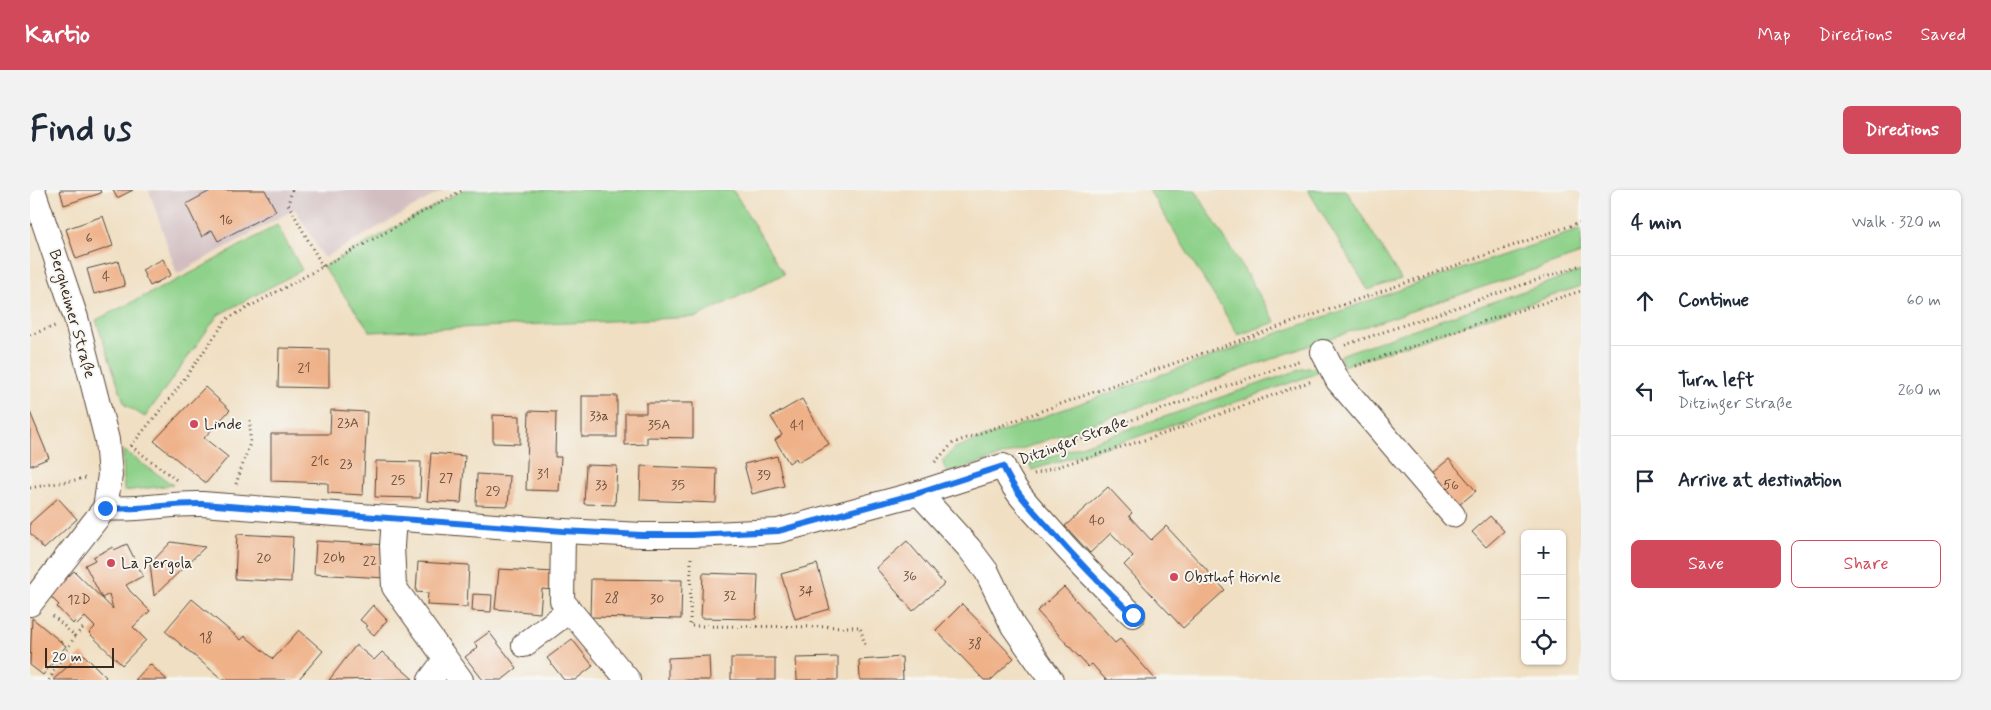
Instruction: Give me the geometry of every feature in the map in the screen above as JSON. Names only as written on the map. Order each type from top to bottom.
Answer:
[{"type":"street","name":"Bergheimer Straße","points":[[33,190],[76,318],[107,440]]},
{"type":"street","points":[[1323,352],[1333,374],[1452,515]]},
{"type":"street","points":[[32,601],[105,508],[110,476],[107,440]]},
{"type":"street","points":[[1006,473],[1083,567],[1133,615]]},
{"type":"street","name":"Ditzinger Straße","points":[[105,508],[126,510],[175,503],[202,504],[563,531],[642,535],[692,535],[778,531],[923,492],[1006,473]]},
{"type":"street","points":[[923,492],[987,572],[1013,626],[1051,680]]},
{"type":"street","points":[[394,518],[392,546],[394,587],[461,680]]},
{"type":"street","points":[[563,531],[562,601],[628,680]]},
{"type":"street","points":[[524,645],[569,611]]},
{"type":"street","points":[[430,680],[445,660]]},
{"type":"path","points":[[292,190],[288,204],[323,267]]},
{"type":"path","points":[[131,446],[175,392],[227,319],[463,190]]},
{"type":"path","points":[[923,492],[927,470],[953,443],[1149,372],[1581,222]]},
{"type":"path","name":"Ditzinger Straße","points":[[1006,473],[1323,352],[1581,265]]},
{"type":"path","points":[[1006,473],[1173,431],[1482,322],[1581,291]]},
{"type":"path","points":[[228,506],[250,443],[250,418]]},
{"type":"path","points":[[107,440],[131,446],[177,480],[202,504]]},
{"type":"path","points":[[30,488],[110,476]]},
{"type":"path","points":[[692,535],[690,626],[860,627],[865,645]]},
{"type":"path","points":[[32,601],[75,636]]},
{"type":"path","points":[[49,680],[75,636],[84,627]]},
{"type":"shaded area","points":[[149,190],[443,190],[324,258],[295,209],[177,274]]},
{"type":"green space","points":[[463,190],[733,190],[784,274],[697,317],[371,332],[323,267]]},
{"type":"green space","points":[[1149,190],[1195,190],[1276,322],[1238,335]]},
{"type":"green space","points":[[1308,190],[1346,190],[1401,279],[1368,290]]},
{"type":"green space","points":[[277,225],[302,270],[218,315],[145,417],[125,405],[96,320],[195,271]]},
{"type":"green space","points":[[1581,229],[1581,254],[1319,342],[1005,455],[947,473],[942,461],[955,448],[1405,288]]},
{"type":"green space","points":[[1581,271],[1581,286],[1343,366],[1340,355]]},
{"type":"green space","points":[[1315,367],[1318,373],[1137,437],[1032,470],[1029,464],[1302,369]]},
{"type":"green space","points":[[123,450],[173,485],[124,491]]},
{"type":"building","points":[[60,190],[100,190],[101,193],[64,205]]},
{"type":"building","points":[[113,190],[133,190],[117,198]]},
{"type":"building","points":[[212,190],[265,190],[276,211],[218,241],[212,230],[202,237],[186,204]]},
{"type":"building","points":[[103,216],[113,246],[76,259],[66,229]]},
{"type":"building","points":[[163,259],[171,275],[150,286],[142,270]]},
{"type":"building","points":[[118,261],[125,286],[94,294],[87,269]]},
{"type":"building","points":[[279,348],[329,349],[329,388],[278,387]]},
{"type":"building","name":"Linde","points":[[205,387],[230,410],[204,438],[228,457],[206,483],[154,441]]},
{"type":"building","points":[[582,396],[617,396],[617,437],[582,437]]},
{"type":"building","points":[[802,399],[829,444],[798,462],[796,458],[789,463],[775,440],[782,435],[771,417]]},
{"type":"building","points":[[646,403],[693,403],[693,438],[647,437],[647,444],[625,445],[625,413],[646,413]]},
{"type":"building","points":[[331,410],[367,412],[363,495],[328,493],[328,483],[271,481],[271,434],[330,434]]},
{"type":"building","points":[[529,411],[556,412],[555,457],[561,457],[559,491],[526,490]]},
{"type":"building","points":[[30,412],[49,458],[30,466]]},
{"type":"building","points":[[493,415],[520,416],[520,444],[493,443]]},
{"type":"building","points":[[431,453],[465,456],[461,503],[427,501]]},
{"type":"building","points":[[777,456],[784,486],[752,494],[744,464]]},
{"type":"building","points":[[1449,459],[1476,491],[1453,510],[1426,478]]},
{"type":"building","points":[[376,461],[421,462],[420,498],[375,497]]},
{"type":"building","points":[[586,465],[617,466],[615,505],[584,504]]},
{"type":"building","points":[[641,466],[717,469],[716,503],[640,500]]},
{"type":"building","points":[[477,474],[510,476],[508,506],[476,505]]},
{"type":"building","name":"Obsthof Hörnle","points":[[1108,487],[1132,513],[1129,516],[1151,540],[1166,526],[1225,590],[1183,628],[1124,565],[1133,556],[1111,533],[1090,553],[1065,526]]},
{"type":"building","points":[[58,498],[77,519],[44,549],[30,533],[30,523]]},
{"type":"building","points":[[1490,516],[1504,531],[1486,547],[1472,532]]},
{"type":"building","points":[[237,534],[293,537],[291,582],[235,579]]},
{"type":"building","points":[[316,541],[388,545],[386,578],[314,574]]},
{"type":"building","points":[[907,541],[944,584],[913,611],[876,568]]},
{"type":"building","points":[[171,542],[205,547],[154,596],[150,564]]},
{"type":"building","points":[[127,544],[143,576],[126,585],[150,611],[133,627],[146,640],[122,665],[89,633],[95,627],[85,617],[78,624],[75,621],[73,624],[49,595],[74,571],[113,609],[109,594],[102,598],[85,565],[95,560],[93,557],[113,547],[114,550]]},
{"type":"building","points":[[418,562],[469,565],[467,607],[427,605],[428,593],[416,592]]},
{"type":"building","points":[[817,564],[830,609],[795,619],[781,574]]},
{"type":"building","points":[[499,569],[554,572],[553,590],[542,589],[540,613],[495,609]]},
{"type":"building","points":[[703,573],[758,575],[756,619],[701,618]]},
{"type":"building","points":[[591,579],[682,580],[681,619],[590,617]]},
{"type":"building","points":[[1064,587],[1115,643],[1120,639],[1156,680],[1106,680],[1092,664],[1088,667],[1037,611]]},
{"type":"building","points":[[473,594],[492,595],[491,612],[472,611]]},
{"type":"building","points":[[192,599],[241,640],[245,636],[273,659],[299,630],[323,651],[298,680],[223,680],[165,631]]},
{"type":"building","points":[[962,604],[1014,658],[991,680],[984,680],[936,630]]},
{"type":"building","points":[[373,605],[387,620],[374,635],[366,628],[368,626],[360,620]]},
{"type":"building","points":[[32,618],[66,646],[43,675],[30,665]]},
{"type":"building","points":[[489,632],[517,668],[502,680],[483,680],[465,657],[478,647],[474,643]]},
{"type":"building","points":[[572,639],[593,666],[575,680],[564,680],[547,658]]},
{"type":"building","points":[[356,645],[374,660],[382,652],[413,679],[329,680]]},
{"type":"building","points":[[82,653],[106,677],[103,680],[53,680]]},
{"type":"building","points":[[709,656],[710,680],[668,680],[668,658]]},
{"type":"building","points":[[838,657],[838,680],[797,680],[796,658]]},
{"type":"building","points":[[902,657],[903,680],[860,680],[859,660]]},
{"type":"building","points":[[731,658],[775,658],[775,680],[731,680]]},
{"type":"building","points":[[150,664],[167,680],[135,680]]},
{"type":"place","name":"Linde","points":[[194,424]]},
{"type":"place","name":"La Pergola","points":[[111,563]]},
{"type":"place","name":"Obsthof Hörnle","points":[[1174,577]]},
{"type":"route","points":[[105,508],[126,510],[175,503],[202,504],[563,531],[642,535],[778,531],[919,493],[1003,466],[1009,481],[1025,502],[1083,567],[1133,615]]}]
